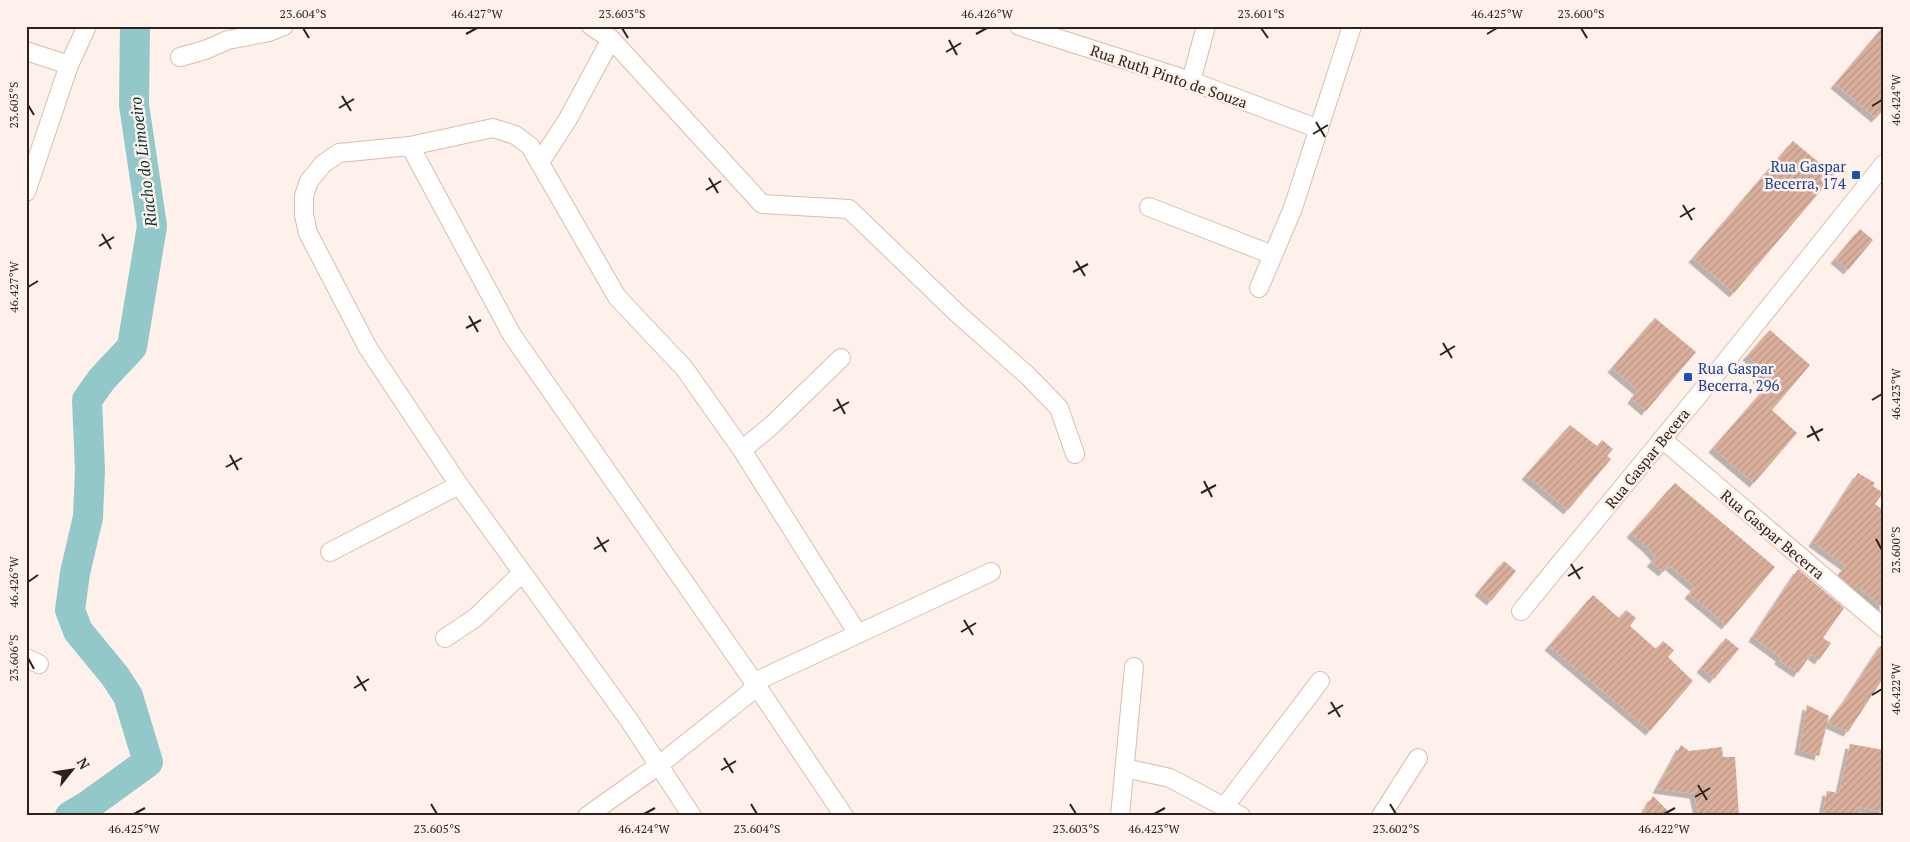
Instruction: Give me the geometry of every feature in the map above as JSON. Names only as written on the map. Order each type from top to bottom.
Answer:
[{"type":"street","points":[[26,192],[69,66],[87,26]]},
{"type":"street","points":[[180,57],[205,50],[228,40],[269,32],[284,26]]},
{"type":"street","points":[[591,26],[611,39],[762,204],[850,209],[958,314],[1028,376],[1059,408],[1075,454]]},
{"type":"street","name":"Rua Ruth Pinto de Souza","points":[[1019,26],[1192,81],[1319,129]]},
{"type":"street","points":[[1192,81],[1206,26]]},
{"type":"street","points":[[1259,288],[1293,208],[1352,26]]},
{"type":"street","points":[[540,162],[568,119],[611,39]]},
{"type":"street","points":[[26,51],[69,66]]},
{"type":"street","points":[[692,816],[629,720],[459,485],[368,348],[308,233],[304,215],[304,196],[309,181],[323,164],[339,153],[410,146],[493,128],[515,136],[530,146],[617,296],[684,368],[742,450],[858,634]]},
{"type":"street","points":[[410,146],[512,335],[756,685],[844,816]]},
{"type":"street","name":"Rua Gaspar Becera","points":[[1521,611],[1884,164]]},
{"type":"street","points":[[1149,207],[1273,255]]},
{"type":"street","points":[[742,450],[771,426],[841,358]]},
{"type":"street","name":"Rua Gaspar Becerra","points":[[1662,439],[1884,628]]},
{"type":"street","points":[[330,552],[459,485]]},
{"type":"street","points":[[587,816],[659,765],[747,695],[763,678],[991,572]]},
{"type":"street","points":[[445,638],[475,618],[522,573]]},
{"type":"street","points":[[1120,816],[1134,667]]},
{"type":"street","points":[[1224,806],[1320,681]]},
{"type":"street","points":[[1381,816],[1418,758]]},
{"type":"street","points":[[1125,768],[1170,778],[1241,816]]},
{"type":"building","points":[[1884,26],[1884,109],[1876,118],[1835,84]]},
{"type":"building","points":[[1793,141],[1834,175],[1734,293],[1693,258]]},
{"type":"building","points":[[1860,229],[1873,240],[1848,270],[1835,259]]},
{"type":"building","points":[[1655,318],[1696,352],[1646,411],[1632,399],[1638,390],[1612,368]]},
{"type":"building","points":[[1770,330],[1810,365],[1772,410],[1797,433],[1754,483],[1713,448],[1767,386],[1757,378],[1763,370],[1747,356]]},
{"type":"building","points":[[1570,425],[1597,446],[1602,440],[1613,449],[1607,456],[1611,459],[1568,510],[1526,475]]},
{"type":"building","points":[[1858,473],[1875,483],[1873,486],[1883,493],[1875,504],[1884,511],[1884,609],[1859,587],[1856,591],[1838,575],[1846,566],[1813,542]]},
{"type":"building","points":[[1675,483],[1775,567],[1726,625],[1689,594],[1695,587],[1669,565],[1663,572],[1651,562],[1656,557],[1631,533]]},
{"type":"building","points":[[1504,561],[1516,571],[1491,601],[1479,591]]},
{"type":"building","points":[[1798,569],[1844,608],[1823,638],[1831,643],[1819,660],[1811,654],[1798,673],[1779,660],[1780,657],[1753,637]]},
{"type":"building","points":[[1593,595],[1619,618],[1626,610],[1636,618],[1630,626],[1656,649],[1663,641],[1674,650],[1668,657],[1693,681],[1650,731],[1549,646]]},
{"type":"building","points":[[1726,638],[1739,649],[1714,679],[1701,668]]},
{"type":"building","points":[[1884,641],[1884,677],[1848,732],[1828,723],[1846,699]]},
{"type":"building","points":[[1807,705],[1829,716],[1819,756],[1799,750]]},
{"type":"building","points":[[1850,744],[1884,750],[1884,812],[1859,807],[1858,816],[1822,816],[1827,791],[1839,793]]},
{"type":"building","points":[[1681,745],[1689,751],[1722,747],[1723,757],[1735,757],[1739,816],[1699,816],[1694,794],[1657,789]]},
{"type":"building","points":[[1653,796],[1673,816],[1641,816]]},
{"type":"waterway","name":"Riacho do Limoeiro","points":[[70,816],[90,804],[148,762],[128,696],[115,676],[78,631],[70,610],[75,573],[88,517],[90,470],[87,400],[102,379],[132,347],[152,226],[134,105],[135,26]]},
{"type":"place","name":"Rua Gaspar Becerra, 174","points":[[1856,175]]},
{"type":"place","name":"Rua Gaspar Becerra, 296","points":[[1688,377]]}]
